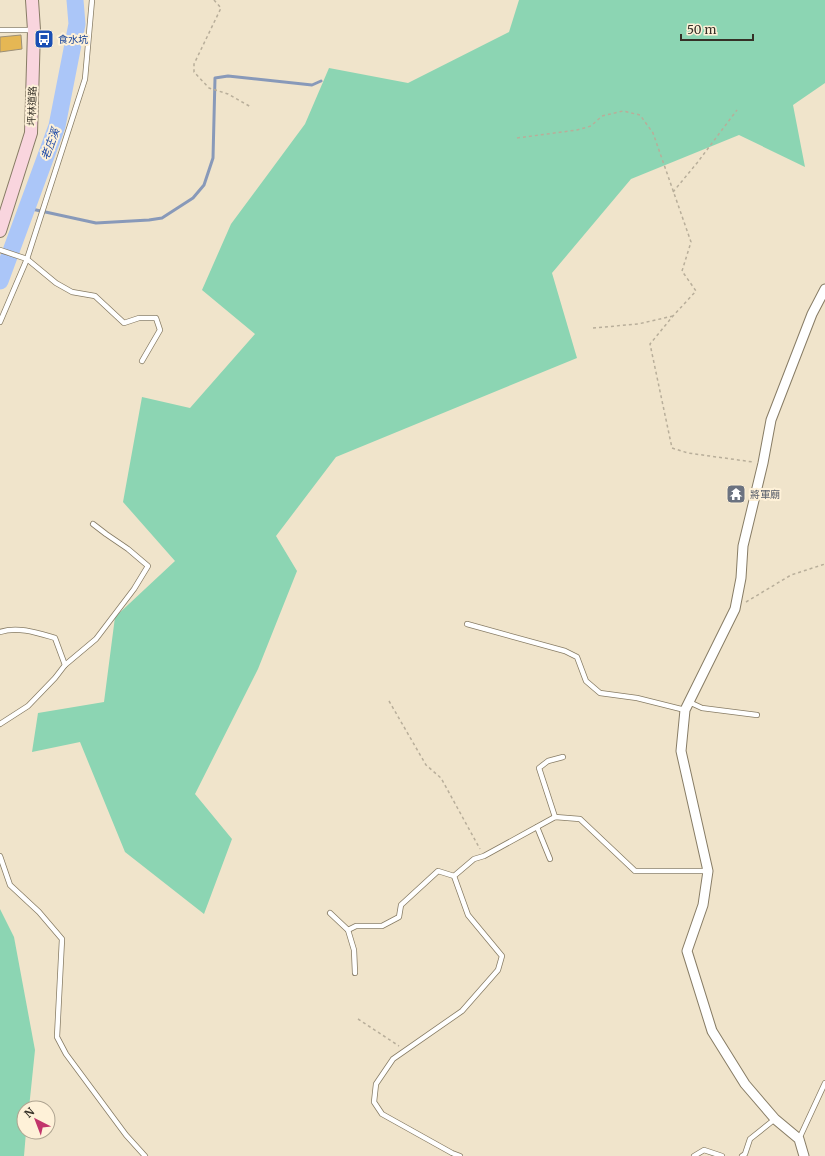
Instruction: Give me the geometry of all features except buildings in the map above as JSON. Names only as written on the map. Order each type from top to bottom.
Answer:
[{"type":"street","name":"坪林道路","points":[[0,231],[31,133],[34,30],[32,0]]},
{"type":"street","points":[[804,1156],[799,1139],[774,1119],[745,1084],[712,1031],[686,951],[703,905],[708,871],[681,751],[687,706],[735,609],[741,578],[743,546],[763,463],[771,420],[812,314],[825,289]]},
{"type":"lane","points":[[0,322],[27,259],[85,79],[92,0]]},
{"type":"lane","points":[[0,30],[34,30]]},
{"type":"lane","points":[[0,250],[27,259],[56,283],[72,292],[95,296],[124,323],[139,318],[156,318],[160,330],[142,361]]},
{"type":"lane","points":[[0,724],[28,706],[55,678],[65,664],[96,639],[134,589],[148,566],[128,549],[93,524]]},
{"type":"lane","points":[[467,624],[565,651],[577,657],[586,681],[600,693],[757,715]]},
{"type":"lane","points":[[0,632],[6,630],[30,631],[55,638],[65,664]]},
{"type":"lane","points":[[555,817],[539,768],[548,761],[563,757]]},
{"type":"lane","points":[[454,876],[474,859],[484,856],[555,817],[580,820],[635,871],[708,871]]},
{"type":"lane","points":[[537,827],[550,859]]},
{"type":"lane","points":[[0,856],[10,885],[39,912],[62,939],[56,1037],[66,1054],[126,1135],[146,1156]]},
{"type":"lane","points":[[348,930],[356,926],[382,926],[399,918],[400,905],[438,871],[454,876]]},
{"type":"lane","points":[[454,876],[468,915],[502,956],[498,970],[462,1011],[393,1059],[376,1084],[374,1102],[382,1114],[460,1156]]},
{"type":"lane","points":[[330,913],[348,930],[354,950],[355,973]]},
{"type":"lane","points":[[799,1139],[825,1083]]},
{"type":"lane","points":[[742,1156],[745,1154],[750,1139],[774,1119]]},
{"type":"lane","points":[[694,1156],[704,1150],[722,1156]]},
{"type":"path","points":[[214,0],[221,8],[194,64],[194,72],[209,88],[228,94],[251,107]]},
{"type":"path","points":[[673,192],[698,164],[737,110]]},
{"type":"path","points":[[517,138],[577,130],[591,126],[602,116],[623,111],[640,115],[653,133],[691,242],[682,271],[696,291],[650,344],[672,448],[688,453],[763,463]]},
{"type":"path","points":[[593,328],[638,324],[673,316]]},
{"type":"path","points":[[735,609],[791,575],[825,564]]},
{"type":"path","points":[[388,701],[426,765],[441,778],[484,856]]},
{"type":"path","points":[[358,1019],[406,1050]]},
{"type":"green space","points":[[519,0],[825,0],[825,83],[793,105],[805,167],[739,135],[631,179],[552,273],[577,358],[336,457],[276,536],[297,571],[258,669],[195,794],[232,839],[204,914],[125,852],[80,742],[32,752],[38,713],[104,702],[115,617],[175,561],[123,502],[142,397],[190,408],[255,334],[202,290],[231,224],[305,124],[329,68],[408,83],[509,32]]},
{"type":"green space","points":[[0,909],[14,937],[35,1050],[30,1100],[16,1100],[16,1140],[25,1140],[24,1156],[0,1156]]},
{"type":"waterway","name":"老庄溪","points":[[0,281],[57,126],[77,24],[75,0]]},
{"type":"waterway","points":[[27,208],[96,223],[162,218],[193,198],[204,185],[213,158],[215,78],[228,76],[312,85],[321,81]]},
{"type":"place","name":"食水坑","points":[[44,39]]},
{"type":"place","name":"將軍廟","points":[[736,494]]}]
